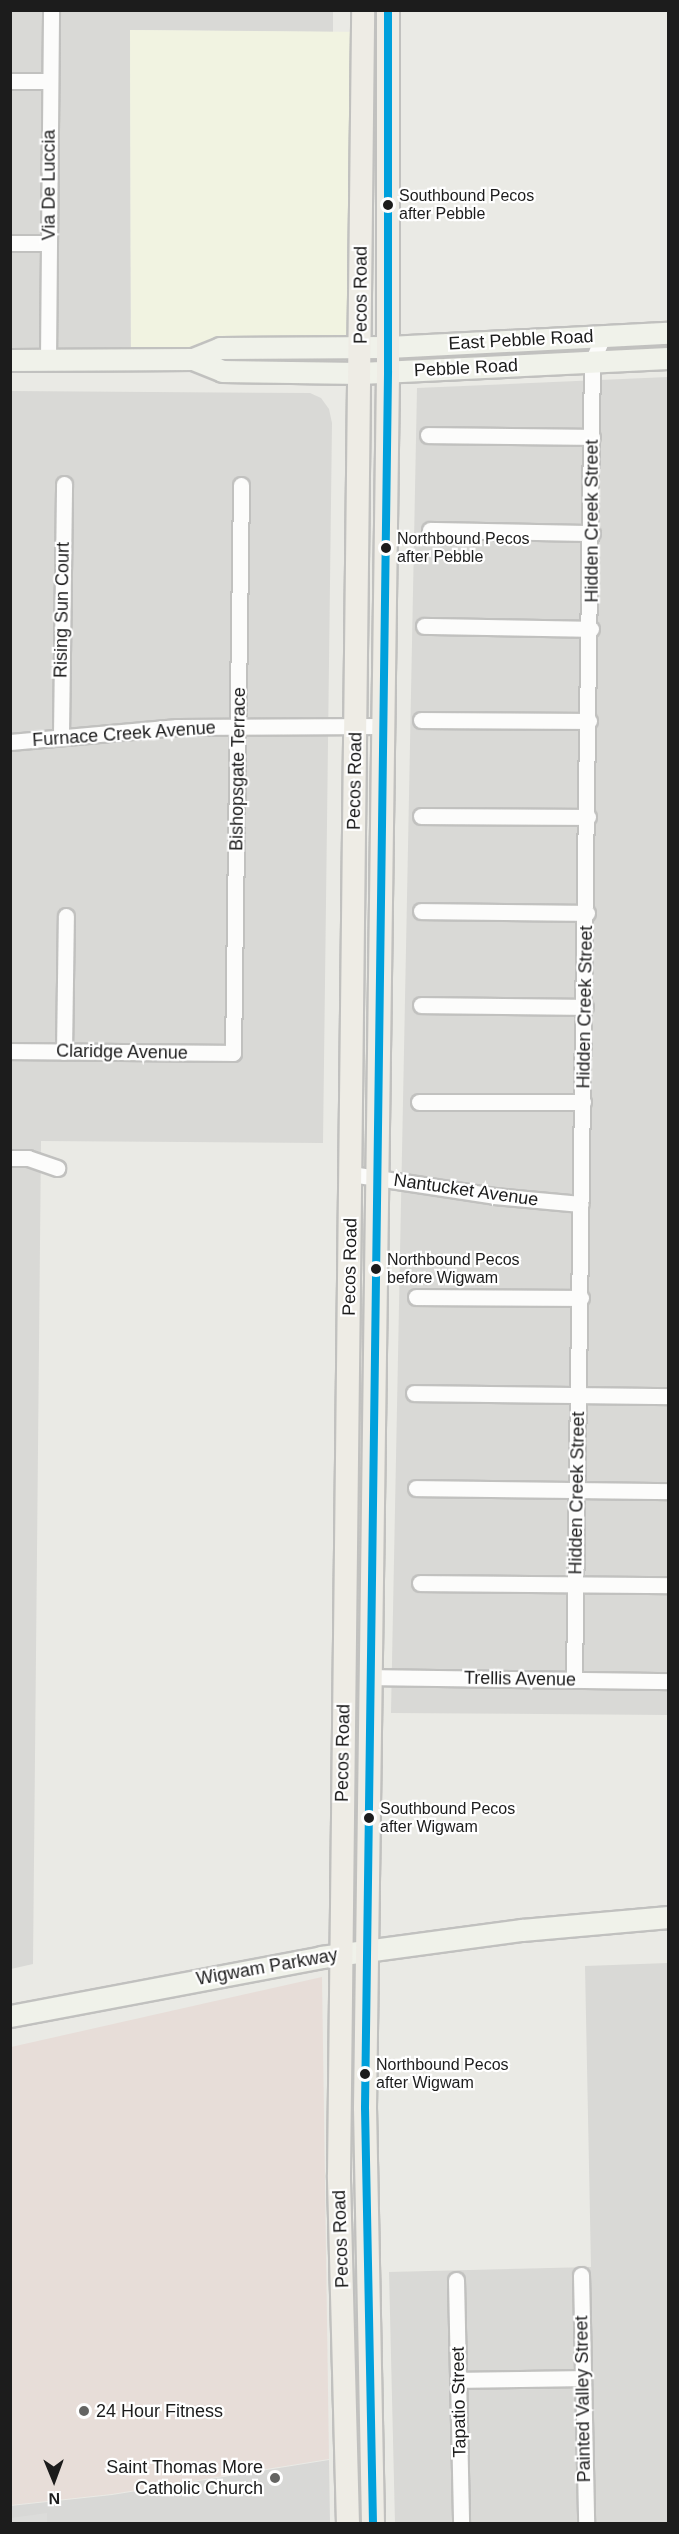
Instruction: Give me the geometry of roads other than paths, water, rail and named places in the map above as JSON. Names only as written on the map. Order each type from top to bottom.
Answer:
[{"type":"main road","name":"Pecos Road","points":[[363,10],[380,354],[382,726],[367,1951],[366,2192],[373,2523]]},
{"type":"main road","points":[[380,354],[388,10]]},
{"type":"main road","name":"East Pebble Road","points":[[380,354],[669,333]]},
{"type":"main road","name":"Pebble Road","points":[[10,360],[193,359],[220,348],[592,362],[669,358]]},
{"type":"main road","name":"Pecos Road","points":[[348,2523],[339,2175],[340,1954],[360,373],[380,354]]},
{"type":"main road","name":"Pebble Road","points":[[193,359],[222,371],[360,373]]},
{"type":"main road","points":[[346,1616],[372,1616]]},
{"type":"main road","name":"Wigwam Parkway","points":[[10,2016],[340,1954],[522,1930],[669,1917]]},
{"type":"main road","points":[[348,2492],[373,2491]]},
{"type":"street","name":"Via De Luccia","points":[[48,360],[51,10]]},
{"type":"street","points":[[10,81],[50,81]]},
{"type":"street","points":[[10,243],[49,243]]},
{"type":"street","name":"Hidden Creek Street","points":[[574,1680],[591,629],[592,362],[603,336]]},
{"type":"street","points":[[428,435],[592,437]]},
{"type":"street","name":"Rising Sun Court","points":[[61,735],[64,484]]},
{"type":"street","name":"Bishopsgate Terrace","points":[[233,1053],[241,485]]},
{"type":"street","points":[[430,530],[592,533]]},
{"type":"street","points":[[424,626],[591,629]]},
{"type":"street","points":[[421,720],[589,722]]},
{"type":"street","name":"Furnace Creek Avenue","points":[[10,742],[61,735],[239,727],[382,726]]},
{"type":"street","points":[[421,816],[588,817]]},
{"type":"street","points":[[421,911],[587,913]]},
{"type":"street","points":[[64,1052],[66,916]]},
{"type":"street","points":[[421,1005],[585,1007]]},
{"type":"street","name":"Claridge Avenue","points":[[10,1051],[233,1053]]},
{"type":"street","points":[[419,1101],[583,1102]]},
{"type":"street","points":[[10,1158],[28,1158],[57,1168]]},
{"type":"street","name":"Nantucket Avenue","points":[[351,1174],[494,1196],[581,1204]]},
{"type":"street","points":[[416,1297],[580,1298]]},
{"type":"street","points":[[414,1393],[669,1396]]},
{"type":"street","points":[[416,1488],[669,1491]]},
{"type":"street","points":[[420,1583],[669,1585]]},
{"type":"street","name":"Trellis Avenue","points":[[371,1677],[669,1681]]},
{"type":"street","name":"Painted Valley Street","points":[[581,2275],[586,2523]]},
{"type":"street","name":"Tapatio Street","points":[[456,2280],[461,2523]]},
{"type":"street","points":[[458,2380],[582,2378]]},
{"type":"place","name":"Southbound Pecos after Pebble","points":[[388,205]]},
{"type":"place","name":"Northbound Pecos after Pebble","points":[[386,548]]},
{"type":"place","name":"Northbound Pecos before Wigwam","points":[[376,1269]]},
{"type":"place","name":"Southbound Pecos after Wigwam","points":[[369,1818]]},
{"type":"place","name":"Northbound Pecos after Wigwam","points":[[365,2074]]},
{"type":"place","name":"24 Hour Fitness","points":[[84,2411]]},
{"type":"place","name":"Saint Thomas More Catholic Church","points":[[275,2478]]}]
